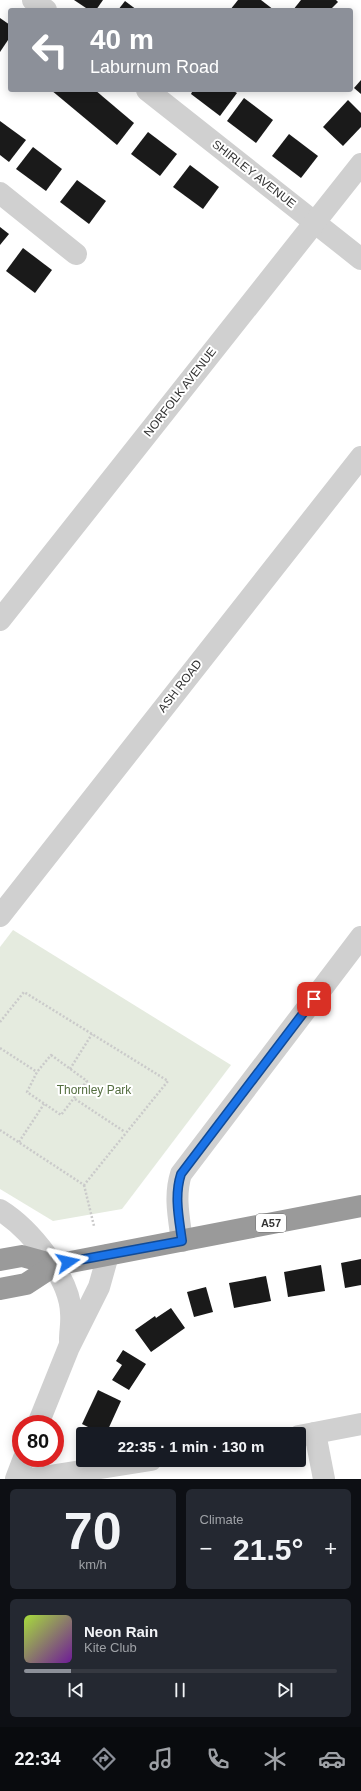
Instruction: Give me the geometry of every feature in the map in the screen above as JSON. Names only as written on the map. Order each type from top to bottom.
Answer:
[{"type":"highway","name":"A57","points":[[0,1289],[26,1284],[55,1265],[361,1206]]},
{"type":"highway","name":"A57","points":[[0,1260],[22,1256],[55,1265]]},
{"type":"street","points":[[33,0],[43,8]]},
{"type":"street","name":"SHIRLEY AVENUE","points":[[150,92],[361,259]]},
{"type":"street","name":"NORFOLK AVENUE","points":[[0,620],[361,164]]},
{"type":"street","points":[[0,192],[76,254]]},
{"type":"street","name":"ASH ROAD","points":[[0,916],[361,457]]},
{"type":"street","points":[[182,1241],[176,1201],[177,1186],[181,1174],[361,937]]},
{"type":"street","points":[[0,1210],[11,1217],[55,1265],[65,1288],[72,1311],[70,1347]]},
{"type":"street","points":[[42,1415],[70,1347],[99,1287],[108,1254]]},
{"type":"street","points":[[324,1479],[307,1434],[361,1424]]},
{"type":"street","points":[[16,1479],[21,1467]]},
{"type":"street","points":[[30,1479],[140,1467]]},
{"type":"path","points":[[0,1022],[24,992],[168,1081],[125,1132],[84,1185]]},
{"type":"path","points":[[70,1069],[92,1034]]},
{"type":"path","points":[[0,1048],[38,1072]]},
{"type":"path","points":[[51,1055],[87,1081],[75,1099],[61,1115],[27,1092],[38,1072],[51,1055]]},
{"type":"path","points":[[75,1099],[125,1132]]},
{"type":"path","points":[[19,1142],[44,1104]]},
{"type":"path","points":[[0,1130],[84,1185],[94,1226]]},
{"type":"green space","name":"Thornley Park","points":[[13,930],[231,1065],[122,1209],[53,1221],[0,1189],[0,947]]},
{"type":"building","points":[[74,0],[103,0],[97,8],[86,8]]},
{"type":"building","points":[[238,0],[261,0],[271,8],[232,8]]},
{"type":"building","points":[[301,0],[336,0],[338,2],[332,8],[295,8]]},
{"type":"building","points":[[125,1],[134,8],[120,8]]},
{"type":"building","points":[[0,18],[8,24],[8,40],[0,52]]},
{"type":"building","points":[[361,80],[361,94],[354,88]]},
{"type":"building","points":[[53,92],[97,92],[134,123],[117,145]]},
{"type":"building","points":[[192,92],[237,93],[220,116],[191,94]]},
{"type":"building","points":[[244,98],[273,120],[256,143],[227,121]]},
{"type":"building","points":[[348,100],[361,113],[361,127],[343,146],[323,127]]},
{"type":"building","points":[[0,121],[26,140],[9,162],[0,155]]},
{"type":"building","points":[[148,132],[177,154],[160,176],[131,154]]},
{"type":"building","points":[[289,134],[318,156],[301,178],[272,156]]},
{"type":"building","points":[[33,147],[62,169],[46,191],[16,169]]},
{"type":"building","points":[[190,165],[219,187],[203,209],[173,187]]},
{"type":"building","points":[[77,180],[106,201],[89,224],[60,202]]},
{"type":"building","points":[[0,227],[9,234],[0,245]]},
{"type":"building","points":[[23,248],[52,270],[35,293],[6,271]]},
{"type":"building","points":[[361,1259],[361,1285],[345,1288],[341,1263]]},
{"type":"building","points":[[321,1265],[325,1291],[288,1297],[284,1272]]},
{"type":"building","points":[[266,1276],[271,1301],[234,1308],[229,1283]]},
{"type":"building","points":[[206,1287],[213,1312],[194,1317],[187,1292]]},
{"type":"building","points":[[171,1308],[185,1328],[151,1352],[135,1330],[155,1316],[156,1318]]},
{"type":"building","points":[[123,1350],[146,1364],[129,1390],[112,1380],[122,1365],[116,1361]]},
{"type":"building","points":[[98,1390],[121,1401],[109,1427],[88,1427],[82,1424]]},
{"type":"route","points":[[68,1262],[182,1241],[176,1201],[177,1186],[181,1174],[314,999]]}]
